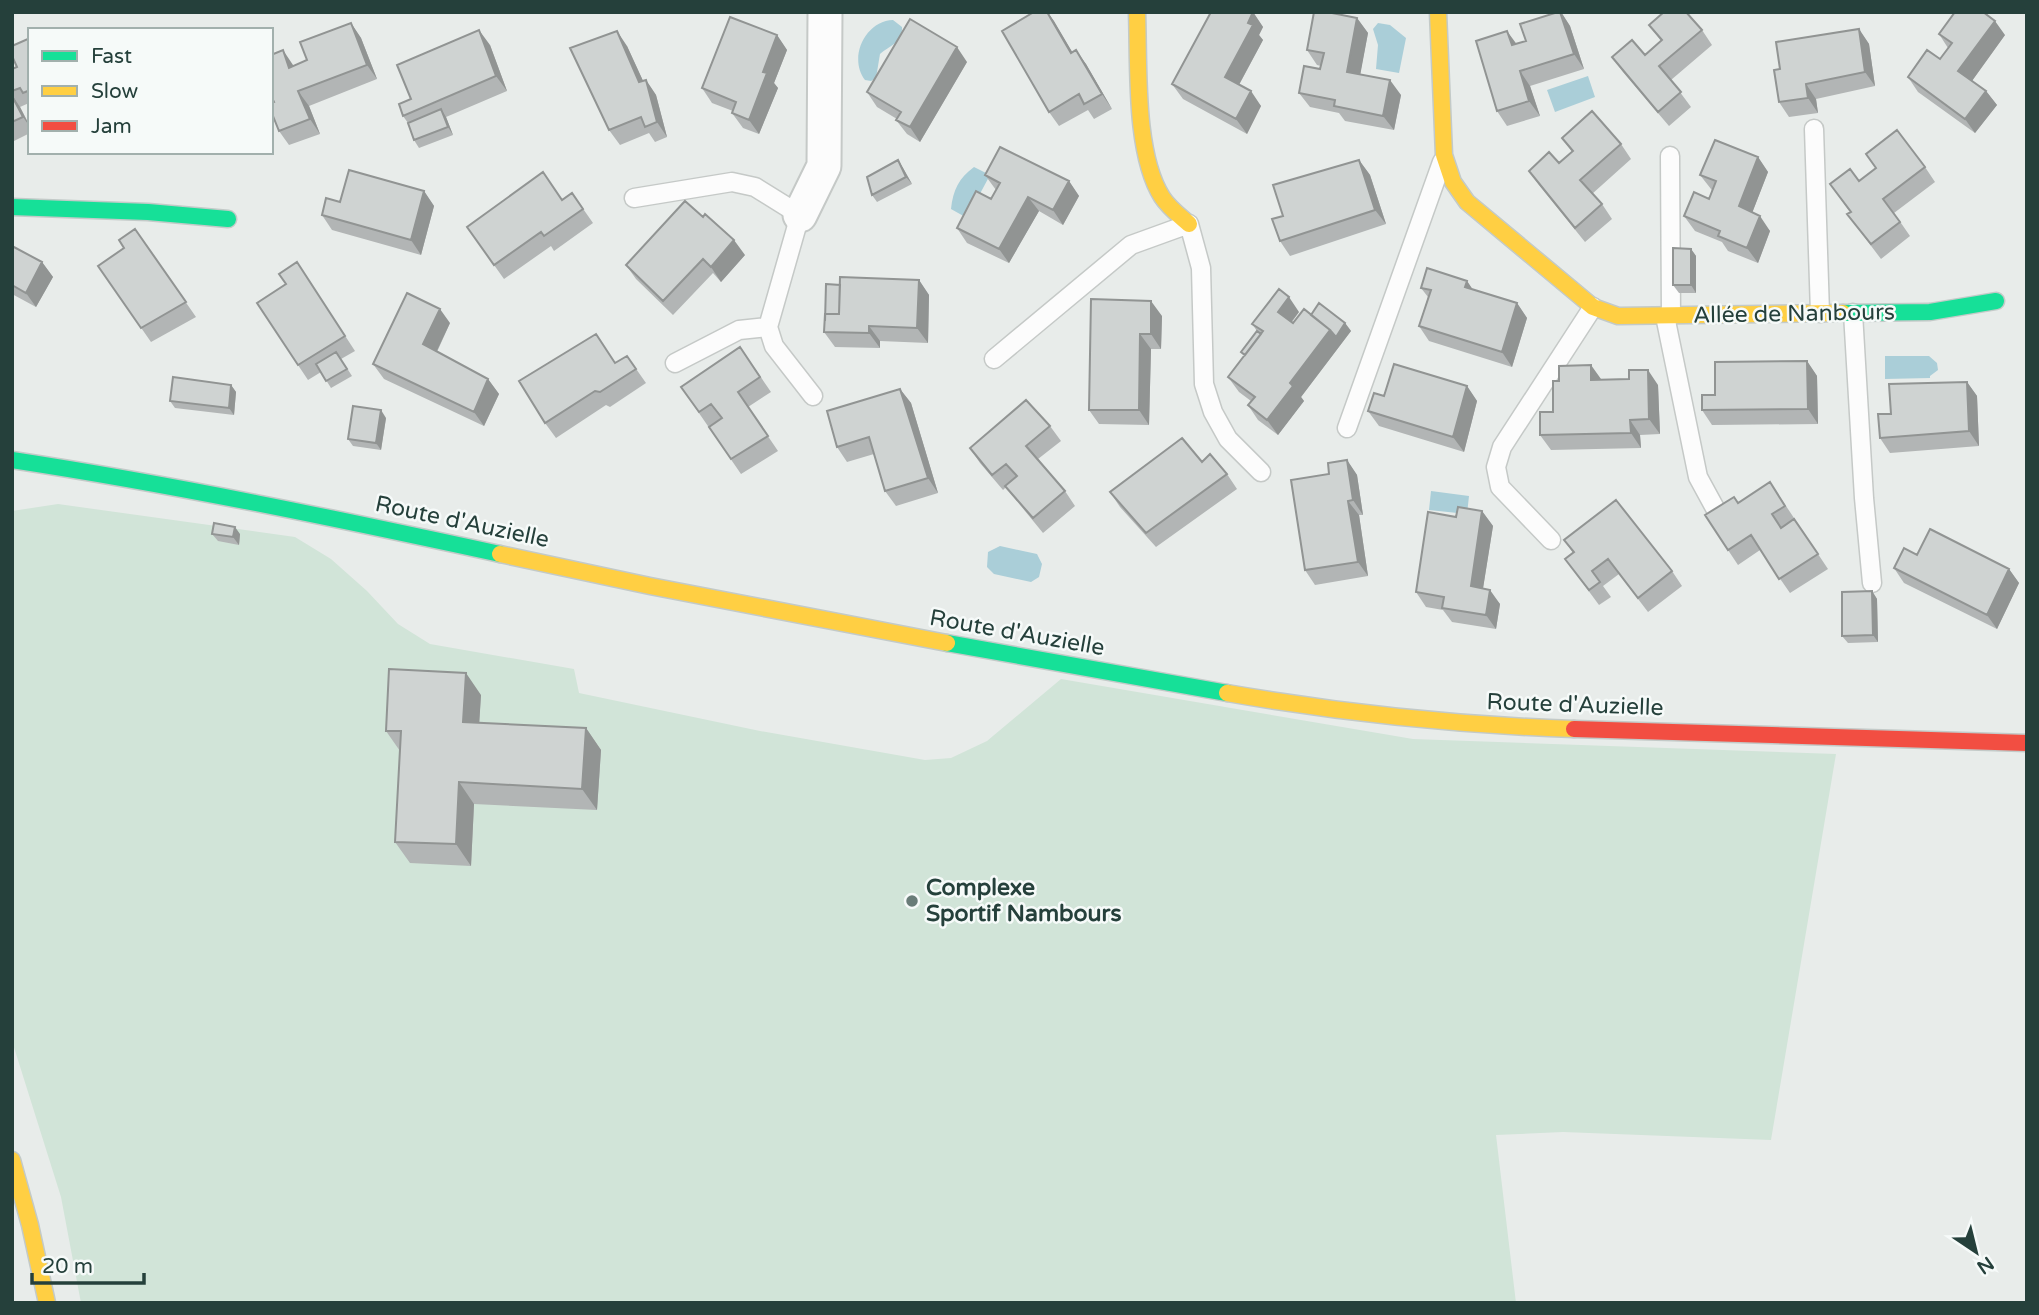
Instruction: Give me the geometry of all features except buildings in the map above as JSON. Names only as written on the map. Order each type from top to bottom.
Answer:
[{"type":"street","points":[[800,215],[824,166],[825,12]]},
{"type":"street","points":[[1137,12],[1145,150],[1151,173],[1163,199],[1189,224]]},
{"type":"street","name":"Allée de Nanbours","points":[[1438,12],[1444,155],[1453,182],[1467,202],[1593,307],[1618,316],[1668,316],[1930,312],[1996,301]]},
{"type":"street","points":[[12,207],[148,212],[228,219]]},
{"type":"street","name":"Route d'Auzielle","points":[[12,460],[125,477],[296,510],[650,586],[1017,657],[1309,707],[1407,719],[1539,728],[2027,743]]},
{"type":"street","points":[[12,1160],[47,1303]]},
{"type":"lane","points":[[1814,129],[1820,313]]},
{"type":"lane","name":"Allée de Nanbours","points":[[1347,428],[1444,155]]},
{"type":"lane","points":[[1670,156],[1668,316],[1698,477],[1716,510]]},
{"type":"lane","points":[[634,198],[732,182],[755,187],[800,215],[768,327],[774,346],[813,396]]},
{"type":"lane","points":[[994,359],[1131,245],[1189,224],[1202,268],[1204,384],[1213,412],[1228,439],[1261,472]]},
{"type":"lane","points":[[1551,540],[1500,487],[1496,467],[1502,447],[1593,307]]},
{"type":"lane","points":[[1853,313],[1872,583]]},
{"type":"lane","points":[[675,363],[739,330],[768,327]]},
{"type":"green space","name":"Complexe Sportif Nambours","points":[[58,504],[295,537],[331,559],[398,624],[430,644],[574,669],[579,693],[760,731],[925,760],[951,758],[987,741],[1061,679],[1413,739],[1836,754],[1771,1140],[1563,1132],[1496,1135],[1516,1303],[81,1303],[61,1197],[12,1041],[12,511]]},
{"type":"water","points":[[893,20],[902,27],[900,37],[880,54],[876,78],[865,80],[858,61],[862,42],[874,27]]},
{"type":"water","points":[[1378,23],[1390,25],[1406,38],[1399,73],[1376,69],[1378,45],[1373,29]]},
{"type":"water","points":[[1588,76],[1595,97],[1555,112],[1547,90]]},
{"type":"water","points":[[974,167],[990,175],[967,218],[951,209],[958,185]]},
{"type":"water","points":[[1885,356],[1929,356],[1937,363],[1938,370],[1930,378],[1885,379]]},
{"type":"water","points":[[1431,491],[1469,496],[1467,514],[1429,510]]},
{"type":"water","points":[[1000,546],[1037,554],[1042,564],[1039,577],[1031,582],[994,574],[987,567],[988,552]]},
{"type":"traffic: fast","points":[[12,207],[148,212],[228,219]]},
{"type":"traffic: fast","points":[[1843,313],[1930,312],[1996,301]]},
{"type":"traffic: fast","points":[[12,460],[318,515],[500,554]]},
{"type":"traffic: fast","points":[[947,643],[1227,693]]},
{"type":"traffic: slow","points":[[1137,12],[1138,82],[1142,133],[1147,157],[1153,179],[1162,197],[1189,224]]},
{"type":"traffic: slow","points":[[1438,12],[1444,155],[1453,182],[1467,202],[1593,307],[1618,316],[1843,313]]},
{"type":"traffic: slow","points":[[500,554],[947,643]]},
{"type":"traffic: slow","points":[[1227,693],[1400,717],[1574,729]]},
{"type":"traffic: slow","points":[[12,1160],[47,1303]]},
{"type":"traffic: jam","points":[[1574,729],[2027,743]]},
{"type":"place","name":"Complexe Sportif Nambours","points":[[912,901]]}]
